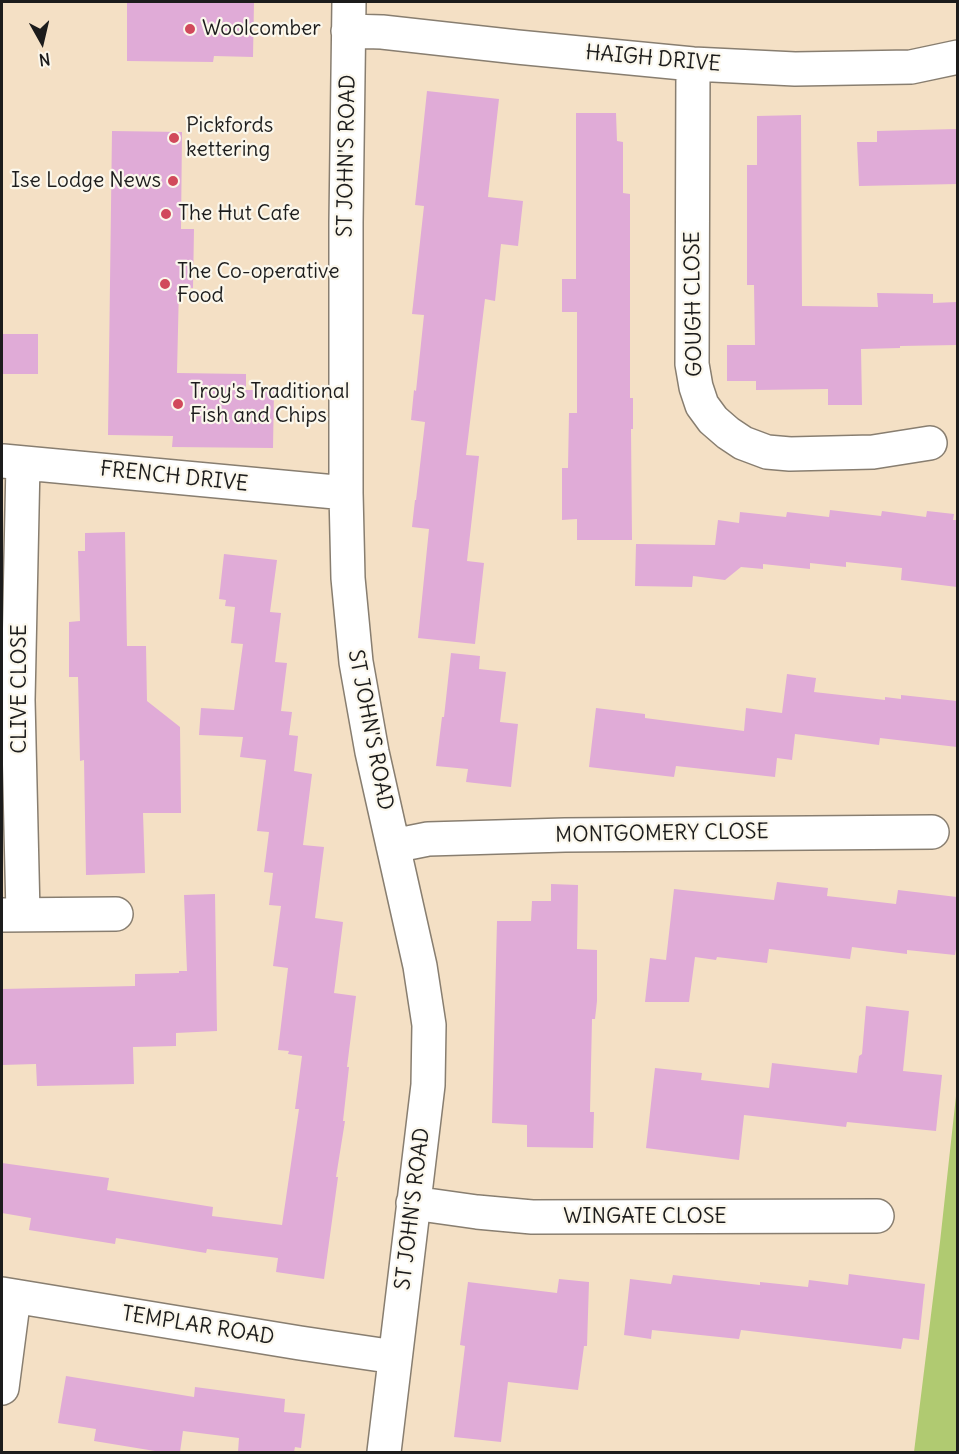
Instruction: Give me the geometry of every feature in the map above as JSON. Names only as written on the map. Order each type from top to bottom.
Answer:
[{"type":"street","name":"HAIGH DRIVE","points":[[349,16],[382,32],[693,64],[795,69],[911,67],[957,57]]},
{"type":"street","name":"ST JOHN'S ROAD","points":[[349,16],[346,222],[348,578],[356,662],[372,752],[420,966],[429,1025],[428,1085],[384,1452]]},
{"type":"street","name":"GOUGH CLOSE","points":[[693,64],[692,364],[702,405],[713,420],[728,433],[743,443],[767,452],[790,454],[873,452],[930,443]]},
{"type":"street","name":"FRENCH DRIVE","points":[[12,462],[346,493]]},
{"type":"street","name":"CLIVE CLOSE","points":[[12,462],[18,700],[12,915],[116,914]]},
{"type":"street","name":"MONTGOMERY CLOSE","points":[[393,846],[428,839],[565,835],[932,832]]},
{"type":"street","name":"WINGATE CLOSE","points":[[414,1203],[532,1217],[877,1216]]},
{"type":"street","name":"TEMPLAR ROAD","points":[[8,1295],[395,1356]]},
{"type":"street","points":[[2,1388],[8,1295]]},
{"type":"green space","points":[[957,1087],[957,1452],[914,1452],[940,1242]]},
{"type":"building","name":"Woolcomber","points":[[127,2],[254,2],[253,57],[214,56],[213,62],[127,61]]},
{"type":"building","points":[[427,91],[499,99],[488,197],[523,201],[518,246],[501,244],[495,301],[485,299],[466,455],[479,456],[467,561],[484,563],[475,644],[418,638],[429,529],[412,527],[425,422],[411,420],[424,315],[412,314],[424,206],[415,205]]},
{"type":"building","points":[[576,113],[616,113],[617,141],[623,142],[623,193],[630,194],[630,398],[633,398],[632,540],[577,540],[577,519],[562,520],[562,468],[568,468],[569,413],[577,413],[577,312],[562,312],[562,279],[576,279]]},
{"type":"building","points":[[801,115],[802,306],[878,307],[877,293],[933,294],[933,303],[957,302],[957,345],[861,349],[862,405],[828,405],[828,389],[756,390],[756,381],[727,381],[727,345],[755,345],[754,285],[747,285],[747,165],[757,165],[757,116]]},
{"type":"building","points":[[957,129],[957,184],[859,186],[857,142],[877,142],[877,131]]},
{"type":"building","points":[[112,131],[182,132],[181,229],[194,229],[193,288],[179,287],[177,373],[246,374],[246,390],[274,390],[273,448],[172,447],[173,436],[108,435]]},
{"type":"building","points":[[2,334],[38,334],[38,374],[2,374]]},
{"type":"building","points":[[830,510],[881,516],[882,511],[926,517],[927,511],[954,514],[953,520],[957,520],[957,587],[901,580],[902,568],[846,562],[846,567],[810,563],[810,569],[763,564],[763,569],[741,567],[725,580],[693,576],[692,587],[635,586],[636,544],[715,545],[718,520],[739,523],[740,512],[786,517],[787,512],[829,517]]},
{"type":"building","points":[[125,532],[127,646],[146,646],[147,701],[180,727],[181,813],[143,813],[145,873],[86,875],[84,760],[80,761],[78,677],[69,677],[69,622],[80,621],[78,551],[85,551],[85,533]]},
{"type":"building","points":[[224,554],[277,560],[270,612],[281,613],[275,662],[287,663],[281,711],[292,712],[289,735],[298,736],[294,771],[312,774],[303,845],[324,847],[315,918],[343,922],[334,993],[356,996],[347,1067],[349,1067],[343,1121],[345,1121],[324,1279],[276,1272],[278,1258],[207,1249],[206,1253],[116,1238],[115,1244],[29,1230],[31,1218],[2,1213],[2,1163],[109,1178],[107,1190],[213,1207],[212,1216],[282,1225],[299,1109],[295,1109],[302,1056],[278,1050],[288,968],[273,966],[281,906],[269,905],[273,873],[264,872],[269,832],[257,831],[266,760],[240,757],[243,737],[199,735],[201,708],[234,710],[243,644],[231,643],[235,607],[225,606],[226,600],[219,599]]},
{"type":"building","points":[[451,653],[480,656],[479,669],[506,672],[500,722],[518,724],[511,787],[466,782],[468,769],[436,766]]},
{"type":"building","points":[[787,674],[816,678],[814,692],[885,700],[885,697],[901,699],[901,695],[957,701],[957,747],[880,738],[879,745],[795,734],[792,760],[777,758],[775,777],[676,766],[674,777],[589,767],[596,708],[645,714],[645,718],[744,731],[746,708],[782,713]]},
{"type":"building","points":[[777,882],[828,888],[827,896],[896,904],[898,890],[957,897],[955,955],[907,950],[907,954],[852,947],[850,959],[769,949],[767,963],[717,957],[716,960],[695,957],[689,1002],[645,1002],[650,958],[666,960],[674,889],[774,900]]},
{"type":"building","points":[[551,884],[578,885],[577,949],[597,950],[597,1001],[595,1019],[592,1019],[590,1112],[594,1112],[593,1148],[527,1147],[527,1125],[492,1123],[497,921],[531,921],[532,901],[551,901]]},
{"type":"building","points":[[215,894],[217,1031],[176,1033],[176,1046],[133,1047],[134,1084],[37,1086],[36,1064],[2,1065],[2,989],[135,986],[135,974],[187,971],[184,895]]},
{"type":"building","points":[[866,1006],[909,1011],[903,1071],[942,1075],[936,1131],[847,1122],[846,1127],[744,1115],[739,1160],[646,1148],[655,1068],[702,1073],[701,1080],[769,1088],[772,1063],[857,1073],[859,1056],[862,1054]]},
{"type":"building","points":[[849,1274],[925,1284],[919,1340],[903,1338],[901,1349],[741,1330],[739,1339],[652,1330],[651,1339],[624,1335],[630,1279],[671,1284],[673,1275],[760,1285],[760,1282],[808,1287],[809,1280],[848,1285]]},
{"type":"building","points":[[559,1279],[589,1282],[587,1346],[584,1346],[578,1390],[508,1382],[501,1442],[454,1437],[465,1346],[460,1345],[468,1282],[557,1293]]},
{"type":"building","points":[[66,1376],[194,1397],[195,1387],[285,1399],[284,1412],[305,1414],[301,1448],[295,1447],[294,1452],[238,1452],[239,1438],[183,1431],[180,1452],[161,1452],[94,1441],[96,1429],[58,1423]]},
{"type":"place","name":"Woolcomber","points":[[190,29]]},
{"type":"place","name":"Pickfords kettering","points":[[174,138]]},
{"type":"place","name":"Ise Lodge News","points":[[173,181]]},
{"type":"place","name":"The Hut Cafe","points":[[166,214]]},
{"type":"place","name":"The Co-operative Food","points":[[165,284]]},
{"type":"place","name":"Troy's Traditional Fish and Chips","points":[[178,404]]}]
